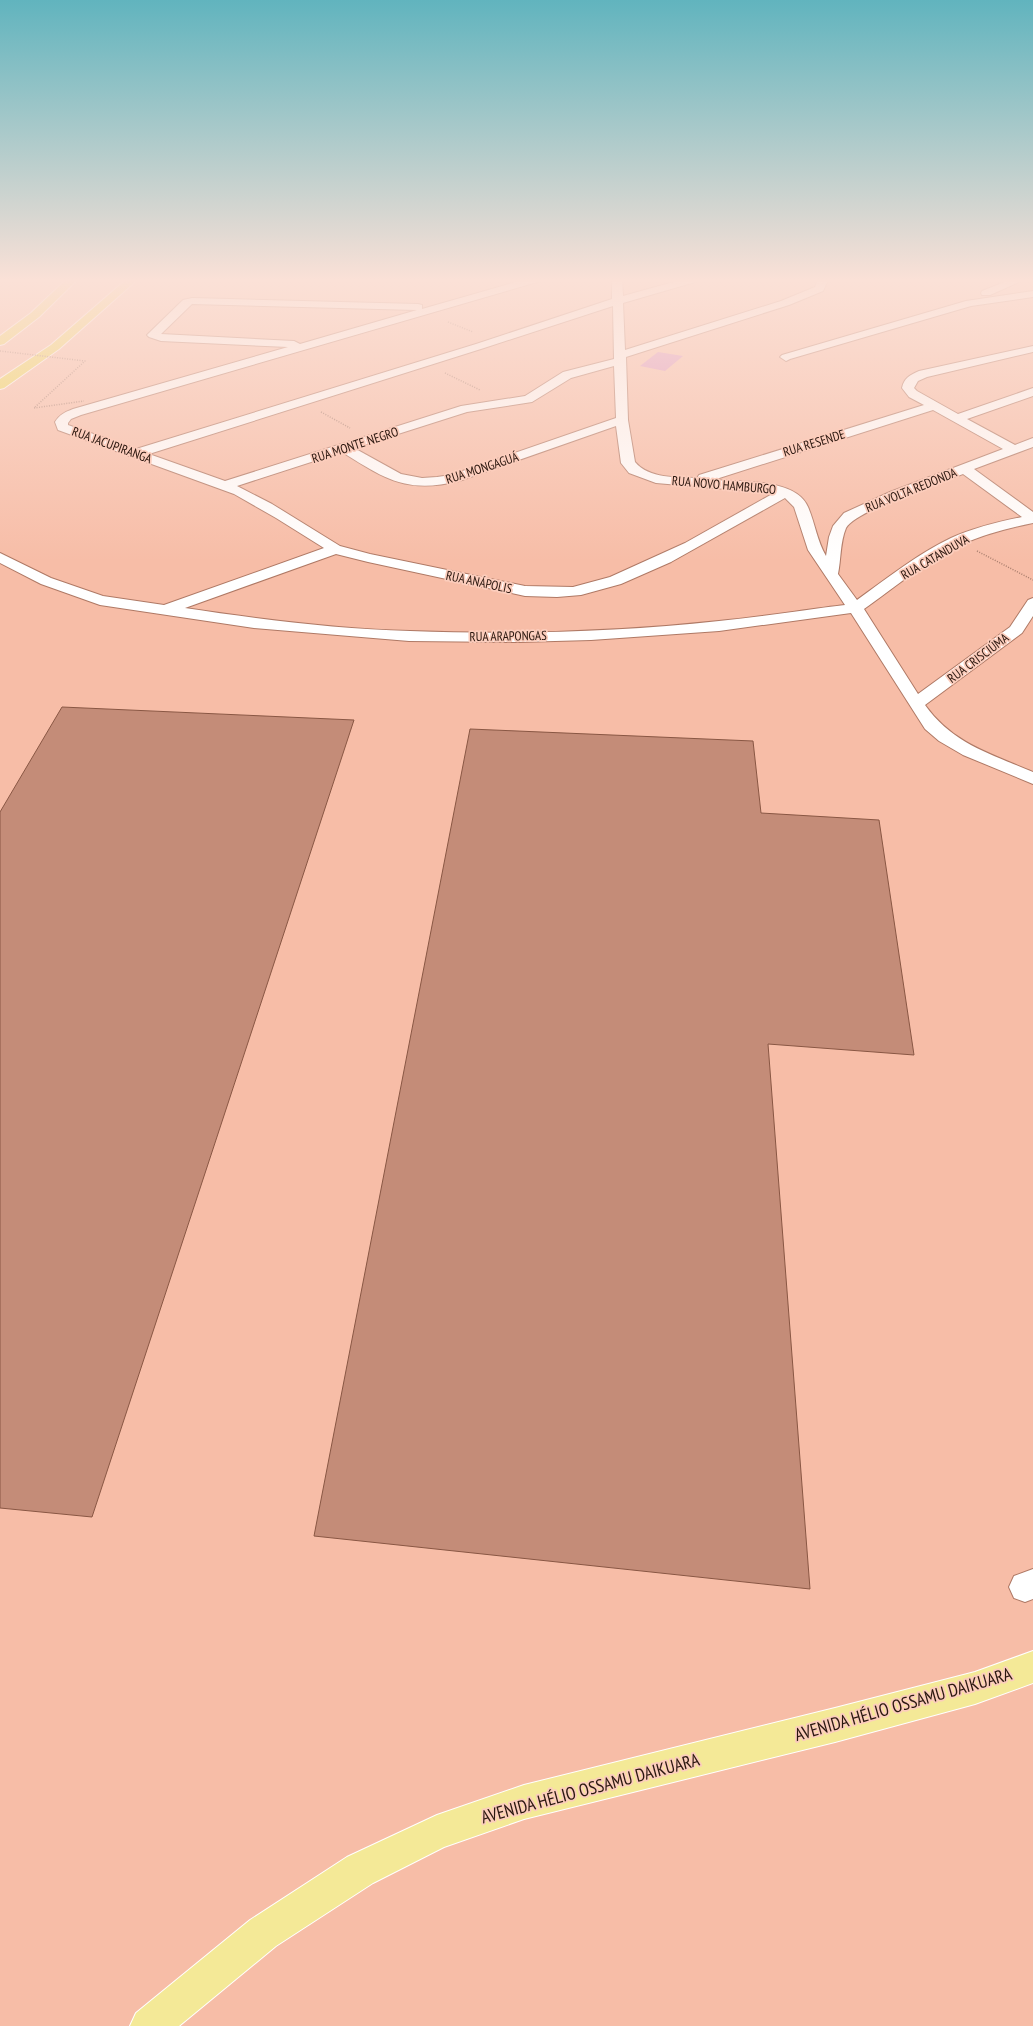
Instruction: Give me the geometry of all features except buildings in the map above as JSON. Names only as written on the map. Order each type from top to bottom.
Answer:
[{"type":"highway","points":[[0,397],[4,383],[18,373]]},
{"type":"main road","name":"AVENIDA HÉLIO OSSAMU DAIKUARA","points":[[149,2026],[263,1933],[360,1870],[437,1832],[524,1802],[835,1725],[968,1690],[1033,1667]]},
{"type":"street","name":"RUA JACUPIRANGA","points":[[214,373],[77,412],[67,416],[61,422],[63,427],[225,486],[252,499],[336,549]]},
{"type":"street","points":[[134,454],[395,373]]},
{"type":"street","name":"RUA MONTE NEGRO","points":[[225,486],[465,409],[505,403],[536,396],[559,378],[575,373]]},
{"type":"street","name":"RUA NOVO HAMBURGO","points":[[620,373],[622,420],[628,463],[634,470],[656,479],[759,487],[786,492],[801,506],[815,550],[916,704],[931,724],[945,737],[969,751],[1033,779]]},
{"type":"street","points":[[936,373],[914,378],[909,383],[908,388],[913,394],[1013,449]]},
{"type":"street","points":[[957,418],[1033,392]]},
{"type":"street","name":"RUA RESENDE","points":[[694,482],[805,445],[934,406]]},
{"type":"street","name":"RUA MONGAGUÁ","points":[[345,448],[397,478],[413,483],[428,483],[469,473],[622,420]]},
{"type":"street","name":"RUA VOLTA REDONDA","points":[[831,574],[836,537],[840,526],[849,516],[895,495],[1033,442]]},
{"type":"street","name":"RUA CATANDUVA","points":[[854,608],[918,564],[957,541],[1001,526],[1033,519],[964,468]]},
{"type":"street","name":"RUA ANÁPOLIS","points":[[336,549],[368,558],[525,591],[544,593],[588,589],[670,558],[786,492]]},
{"type":"street","points":[[162,610],[336,549]]},
{"type":"street","name":"RUA ARAPONGAS","points":[[0,557],[46,582],[100,600],[162,610],[337,631],[409,636],[519,637],[591,635],[719,626],[854,608]]},
{"type":"street","name":"RUA CRISCIÚMA","points":[[916,704],[1016,630],[1033,604]]},
{"type":"street","points":[[1009,769],[1033,772]]},
{"type":"path","points":[[72,373],[34,408],[84,400]]},
{"type":"path","points":[[444,373],[505,403]]},
{"type":"path","points":[[302,402],[371,439]]},
{"type":"path","points":[[957,541],[1033,580]]}]
